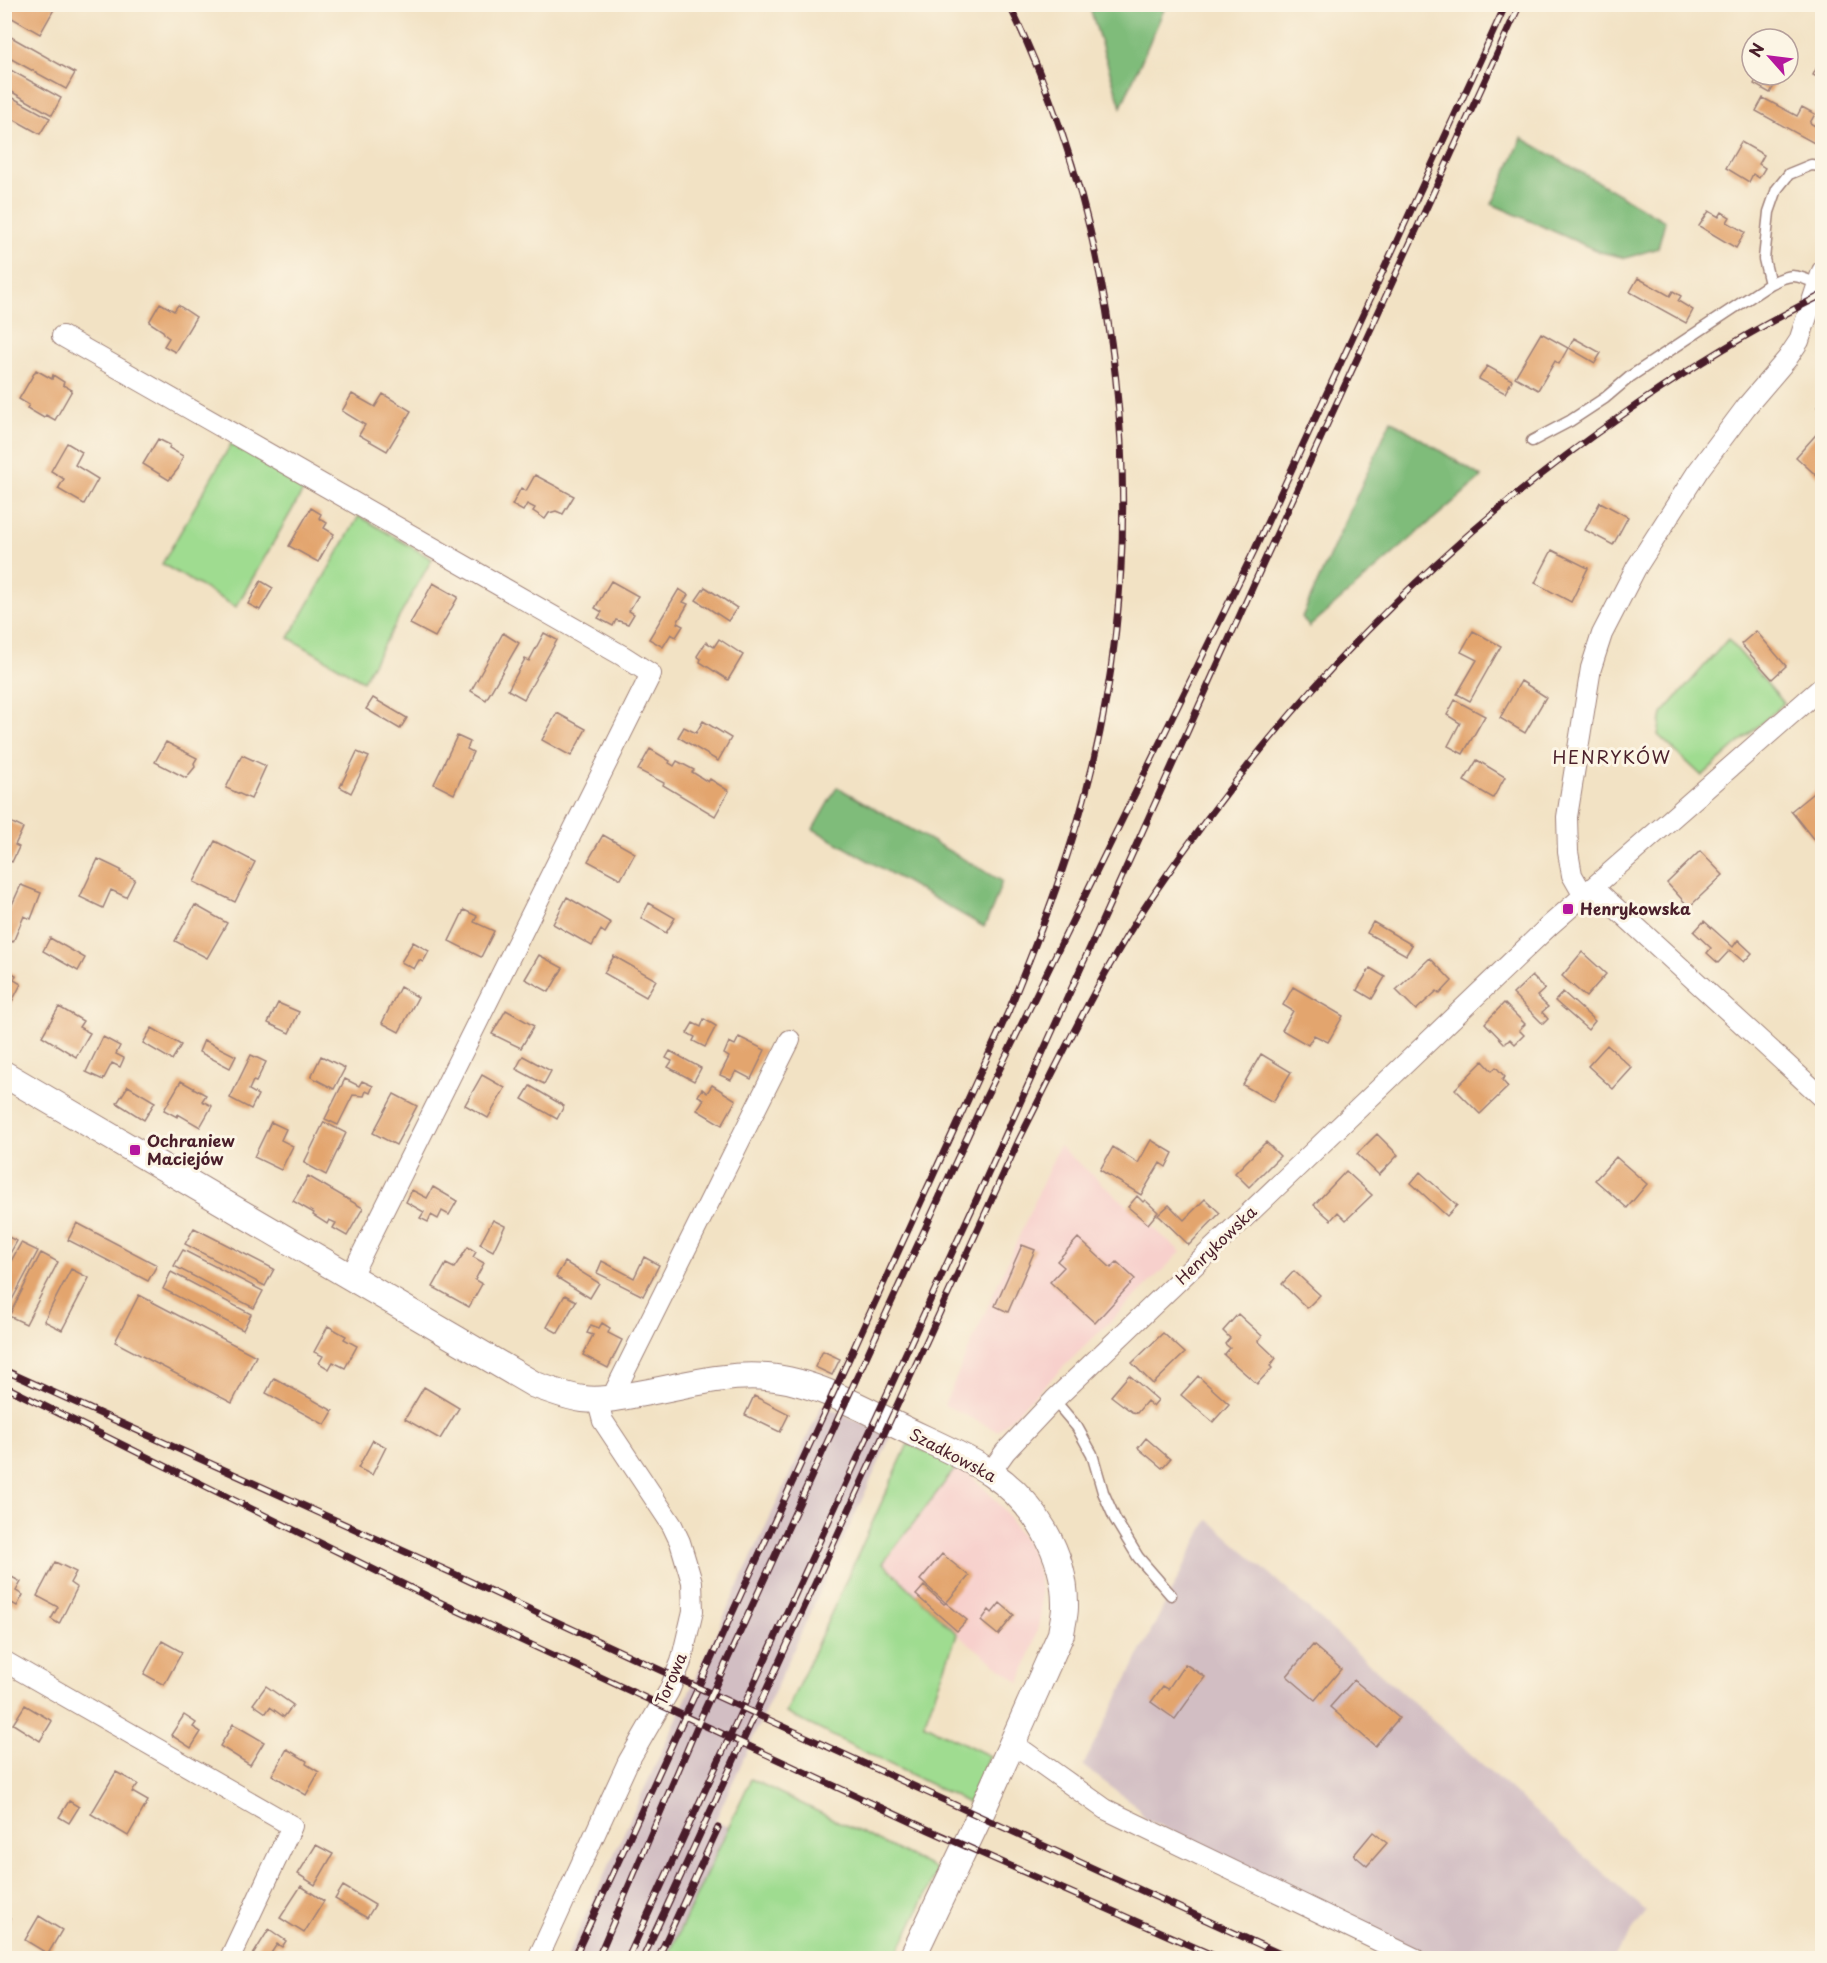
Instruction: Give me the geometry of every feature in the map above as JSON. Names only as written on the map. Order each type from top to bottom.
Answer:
[{"type":"street","points":[[1820,277],[1799,341],[1692,479],[1636,568],[1602,634],[1591,668],[1567,817],[1568,852],[1572,875],[1822,1097]]},
{"type":"street","points":[[62,336],[613,650],[651,674],[351,1276]]},
{"type":"street","name":"Henrykowska","points":[[990,1473],[1005,1452],[1054,1400],[1549,926],[1822,687]]},
{"type":"street","points":[[604,1399],[789,1040]]},
{"type":"street","name":"Szadkowska","points":[[4,1074],[525,1380],[584,1400],[604,1399],[724,1377],[768,1377],[790,1380],[856,1406],[990,1473],[1015,1491],[1036,1517],[1053,1545],[1064,1581],[1065,1608],[1061,1634],[1012,1746],[912,1959]]},
{"type":"street","name":"Torowa","points":[[538,1959],[628,1762],[669,1691],[684,1652],[693,1611],[692,1582],[680,1542],[672,1525],[603,1421],[604,1399]]},
{"type":"street","points":[[4,1661],[292,1826],[230,1959]]},
{"type":"street","points":[[1012,1746],[1025,1752],[1105,1809],[1414,1959]]},
{"type":"lane","points":[[1770,284],[1764,260],[1769,212],[1777,189],[1789,174],[1811,165],[1822,166]]},
{"type":"lane","points":[[1532,441],[1579,416],[1631,376],[1770,284],[1792,275],[1820,277]]},
{"type":"lane","points":[[1054,1400],[1077,1427],[1092,1454],[1103,1492],[1115,1519],[1138,1557],[1171,1595]]},
{"type":"shaded area","points":[[1059,1146],[1181,1252],[998,1431],[944,1405]]},
{"type":"shaded area","points":[[822,1405],[891,1436],[715,1821],[728,1827],[667,1958],[566,1958]]},
{"type":"shaded area","points":[[958,1465],[1001,1506],[1030,1549],[1037,1567],[1041,1590],[1041,1614],[1020,1683],[957,1634],[883,1563]]},
{"type":"shaded area","points":[[1208,1519],[1646,1911],[1614,1958],[1431,1958],[1144,1818],[1138,1807],[1083,1766]]},
{"type":"green space","points":[[1089,5],[1166,5],[1121,107]]},
{"type":"green space","points":[[1522,138],[1665,221],[1658,248],[1626,258],[1600,252],[1492,204]]},
{"type":"green space","points":[[1391,420],[1482,477],[1309,627],[1302,617]]},
{"type":"green space","points":[[231,444],[306,486],[236,607],[162,564]]},
{"type":"green space","points":[[359,516],[432,559],[363,681],[289,638]]},
{"type":"green space","points":[[1728,639],[1784,703],[1702,776],[1658,735],[1662,714]]},
{"type":"green space","points":[[837,787],[1002,881],[984,927],[813,829]]},
{"type":"green space","points":[[908,1444],[958,1465],[883,1563],[957,1634],[924,1724],[990,1756],[968,1803],[786,1713]]},
{"type":"green space","points":[[751,1779],[938,1870],[895,1958],[667,1958]]},
{"type":"building","points":[[17,4],[57,4],[40,34],[5,14],[10,5],[15,8]]},
{"type":"building","points":[[4,33],[75,73],[66,89],[4,55]]},
{"type":"building","points":[[1822,57],[1822,80],[1813,75]]},
{"type":"building","points":[[5,67],[61,98],[52,115],[5,88]]},
{"type":"building","points":[[1759,87],[1773,87],[1770,93]]},
{"type":"building","points":[[4,93],[50,118],[40,134],[4,114]]},
{"type":"building","points":[[1763,98],[1797,116],[1802,107],[1815,114],[1810,123],[1822,130],[1816,144],[1756,111]]},
{"type":"building","points":[[1741,142],[1764,155],[1759,164],[1765,168],[1759,178],[1753,174],[1749,182],[1726,168]]},
{"type":"building","points":[[1709,211],[1719,217],[1722,212],[1730,217],[1727,222],[1745,232],[1736,248],[1699,226]]},
{"type":"building","points":[[1638,278],[1670,296],[1673,291],[1681,296],[1678,301],[1693,310],[1686,323],[1630,292]]},
{"type":"building","points":[[160,303],[174,311],[178,305],[196,317],[175,352],[164,346],[169,338],[163,331],[149,322]]},
{"type":"building","points":[[1541,333],[1568,348],[1559,364],[1555,361],[1538,390],[1515,377]]},
{"type":"building","points":[[1574,338],[1601,353],[1595,363],[1569,348]]},
{"type":"building","points":[[1487,366],[1512,380],[1505,393],[1479,379]]},
{"type":"building","points":[[36,370],[52,379],[53,375],[72,390],[55,420],[46,415],[44,418],[27,408],[29,405],[19,399]]},
{"type":"building","points":[[352,394],[375,407],[383,394],[411,411],[387,451],[359,435],[365,425],[342,411]]},
{"type":"building","points":[[1822,400],[1822,412],[1817,407]]},
{"type":"building","points":[[1822,428],[1822,471],[1818,477],[1796,457]]},
{"type":"building","points":[[158,439],[183,456],[178,469],[169,480],[143,464]]},
{"type":"building","points":[[67,443],[82,452],[75,465],[98,479],[84,504],[58,489],[64,479],[51,471]]},
{"type":"building","points":[[535,475],[574,496],[563,514],[556,511],[549,513],[545,519],[533,511],[535,508],[527,504],[523,511],[512,505],[521,488],[526,491]]},
{"type":"building","points":[[1600,502],[1628,517],[1613,545],[1585,530]]},
{"type":"building","points":[[311,508],[321,514],[319,518],[327,523],[324,528],[334,534],[318,562],[289,546]]},
{"type":"building","points":[[1552,550],[1588,568],[1571,602],[1535,583]]},
{"type":"building","points":[[261,581],[273,588],[260,610],[248,604]]},
{"type":"building","points":[[611,581],[638,596],[629,611],[634,614],[628,624],[616,620],[613,626],[598,618],[602,612],[595,608]]},
{"type":"building","points":[[433,583],[458,597],[435,637],[410,624]]},
{"type":"building","points":[[705,587],[737,608],[728,621],[696,600]]},
{"type":"building","points":[[679,589],[688,595],[683,602],[688,604],[677,623],[683,626],[676,637],[671,634],[663,647],[649,639]]},
{"type":"building","points":[[1473,631],[1501,646],[1470,701],[1457,694],[1477,660],[1461,652]]},
{"type":"building","points":[[1756,631],[1786,666],[1772,679],[1741,644]]},
{"type":"building","points":[[503,633],[519,643],[486,700],[471,691]]},
{"type":"building","points":[[544,633],[557,640],[524,699],[508,690],[525,659],[529,661]]},
{"type":"building","points":[[719,639],[743,655],[728,680],[700,662],[701,659],[697,656],[706,642],[714,647]]},
{"type":"building","points":[[1521,681],[1546,697],[1525,733],[1500,718]]},
{"type":"building","points":[[373,698],[407,718],[400,729],[366,709]]},
{"type":"building","points":[[1455,700],[1485,716],[1463,754],[1448,746],[1460,723],[1447,715]]},
{"type":"building","points":[[557,713],[586,729],[571,756],[542,740]]},
{"type":"building","points":[[703,721],[731,738],[718,761],[678,737],[684,727],[696,733]]},
{"type":"building","points":[[457,736],[470,742],[467,749],[473,752],[454,794],[434,784]]},
{"type":"building","points":[[166,742],[197,758],[194,763],[195,767],[186,778],[155,762]]},
{"type":"building","points":[[650,749],[674,766],[677,761],[694,770],[692,772],[708,782],[710,779],[729,791],[715,816],[663,785],[664,783],[638,770]]},
{"type":"building","points":[[357,752],[369,757],[351,793],[340,787]]},
{"type":"building","points":[[242,755],[266,766],[251,799],[226,788]]},
{"type":"building","points":[[1477,760],[1505,777],[1493,798],[1464,781]]},
{"type":"building","points":[[1822,782],[1822,833],[1814,840],[1791,811],[1817,790],[1815,788]]},
{"type":"building","points":[[4,819],[23,828],[15,845],[19,847],[12,862],[4,858]]},
{"type":"building","points":[[603,835],[635,853],[621,879],[588,861]]},
{"type":"building","points":[[215,841],[255,862],[235,902],[194,882]]},
{"type":"building","points":[[1700,851],[1723,875],[1689,907],[1667,883]]},
{"type":"building","points":[[98,859],[135,879],[126,897],[111,890],[103,908],[80,897]]},
{"type":"building","points":[[21,885],[41,893],[31,919],[24,916],[13,942],[4,938],[4,922]]},
{"type":"building","points":[[567,897],[611,923],[605,933],[601,930],[592,946],[553,924]]},
{"type":"building","points":[[649,903],[675,918],[666,933],[641,918]]},
{"type":"building","points":[[195,905],[227,923],[207,958],[175,941]]},
{"type":"building","points":[[464,910],[477,916],[474,922],[494,931],[481,957],[449,941]]},
{"type":"building","points":[[1704,921],[1733,947],[1738,940],[1752,953],[1744,962],[1730,950],[1718,963],[1707,953],[1711,948],[1694,932]]},
{"type":"building","points":[[1373,922],[1412,945],[1406,955],[1367,933]]},
{"type":"building","points":[[50,938],[85,958],[78,971],[43,951]]},
{"type":"building","points":[[413,942],[429,951],[423,962],[419,960],[414,969],[401,962]]},
{"type":"building","points":[[1582,952],[1606,974],[1586,997],[1562,976]]},
{"type":"building","points":[[539,955],[563,968],[549,992],[525,979]]},
{"type":"building","points":[[614,956],[656,980],[646,997],[604,973]]},
{"type":"building","points":[[1430,958],[1452,981],[1440,994],[1437,991],[1416,1010],[1396,990]]},
{"type":"building","points":[[1370,968],[1385,977],[1372,999],[1357,990]]},
{"type":"building","points":[[4,969],[16,975],[14,980],[21,984],[4,1017]]},
{"type":"building","points":[[1532,976],[1545,989],[1537,996],[1548,1007],[1542,1012],[1548,1019],[1543,1024],[1513,994]]},
{"type":"building","points":[[400,987],[418,997],[399,1032],[382,1023]]},
{"type":"building","points":[[1293,987],[1343,1016],[1328,1042],[1314,1035],[1308,1045],[1282,1030],[1293,1011],[1283,1005]]},
{"type":"building","points":[[1563,992],[1595,1021],[1588,1030],[1555,1001]]},
{"type":"building","points":[[278,1003],[299,1012],[289,1033],[268,1023]]},
{"type":"building","points":[[1504,1003],[1525,1024],[1519,1030],[1524,1035],[1515,1044],[1510,1039],[1505,1044],[1485,1023]]},
{"type":"building","points":[[59,1007],[83,1021],[79,1027],[90,1033],[76,1057],[42,1036]]},
{"type":"building","points":[[506,1010],[534,1026],[521,1048],[492,1034]]},
{"type":"building","points":[[704,1019],[716,1026],[705,1047],[693,1041],[695,1037],[687,1033],[693,1023],[701,1027]]},
{"type":"building","points":[[152,1028],[181,1045],[172,1060],[143,1043]]},
{"type":"building","points":[[103,1037],[120,1046],[116,1054],[124,1058],[120,1067],[112,1063],[103,1080],[86,1072]]},
{"type":"building","points":[[739,1037],[765,1050],[751,1079],[736,1071],[731,1080],[720,1075],[729,1057],[724,1054],[729,1042],[735,1045]]},
{"type":"building","points":[[204,1040],[236,1056],[230,1068],[199,1052]]},
{"type":"building","points":[[1607,1045],[1632,1068],[1613,1089],[1588,1066]]},
{"type":"building","points":[[670,1051],[701,1068],[694,1081],[668,1067],[672,1061],[666,1058]]},
{"type":"building","points":[[1261,1054],[1291,1072],[1273,1102],[1243,1085]]},
{"type":"building","points":[[251,1055],[266,1062],[256,1082],[253,1081],[249,1090],[258,1095],[251,1109],[230,1098]]},
{"type":"building","points":[[321,1056],[345,1068],[334,1089],[311,1077]]},
{"type":"building","points":[[523,1056],[551,1071],[544,1084],[516,1069]]},
{"type":"building","points":[[1483,1061],[1492,1071],[1496,1067],[1505,1077],[1502,1080],[1508,1087],[1480,1114],[1455,1089]]},
{"type":"building","points":[[482,1075],[505,1088],[488,1118],[465,1105]]},
{"type":"building","points":[[345,1079],[359,1086],[362,1081],[373,1086],[370,1093],[366,1091],[364,1096],[353,1095],[338,1125],[325,1119]]},
{"type":"building","points":[[181,1081],[206,1095],[202,1101],[212,1106],[200,1127],[178,1114],[177,1117],[164,1110]]},
{"type":"building","points":[[712,1085],[736,1100],[722,1125],[697,1110],[704,1099],[698,1096],[702,1089],[707,1093]]},
{"type":"building","points":[[128,1086],[155,1102],[144,1120],[117,1103]]},
{"type":"building","points":[[530,1086],[564,1106],[557,1119],[522,1099]]},
{"type":"building","points":[[394,1094],[417,1106],[396,1145],[373,1133]]},
{"type":"building","points":[[271,1122],[286,1129],[281,1140],[293,1146],[281,1170],[254,1157]]},
{"type":"building","points":[[324,1122],[346,1133],[326,1175],[304,1163]]},
{"type":"building","points":[[1377,1134],[1398,1155],[1379,1175],[1357,1154]]},
{"type":"building","points":[[1151,1140],[1173,1153],[1166,1167],[1160,1163],[1141,1195],[1100,1170],[1113,1147],[1138,1163]]},
{"type":"building","points":[[1266,1142],[1280,1156],[1249,1187],[1235,1173]]},
{"type":"building","points":[[1616,1157],[1647,1184],[1627,1208],[1595,1180]]},
{"type":"building","points":[[1346,1171],[1372,1195],[1346,1220],[1338,1212],[1331,1220],[1314,1205]]},
{"type":"building","points":[[1420,1172],[1457,1205],[1447,1216],[1411,1183]]},
{"type":"building","points":[[308,1176],[363,1208],[347,1236],[333,1228],[336,1223],[329,1220],[327,1224],[313,1215],[314,1213],[293,1201]]},
{"type":"building","points":[[433,1187],[457,1201],[449,1215],[442,1211],[438,1219],[431,1215],[428,1222],[420,1218],[424,1212],[406,1202],[412,1190],[427,1198]]},
{"type":"building","points":[[1137,1196],[1158,1212],[1148,1224],[1128,1207]]},
{"type":"building","points":[[1205,1199],[1220,1213],[1189,1245],[1158,1215],[1169,1205],[1184,1220]]},
{"type":"building","points":[[493,1220],[505,1226],[493,1251],[480,1244]]},
{"type":"building","points":[[77,1223],[157,1265],[148,1281],[68,1240]]},
{"type":"building","points":[[194,1228],[274,1269],[265,1286],[185,1244]]},
{"type":"building","points":[[4,1235],[17,1241],[4,1264]]},
{"type":"building","points":[[1078,1238],[1111,1268],[1117,1262],[1135,1279],[1095,1323],[1050,1282],[1064,1267],[1057,1261]]},
{"type":"building","points":[[21,1243],[38,1251],[4,1315],[4,1274]]},
{"type":"building","points":[[1022,1245],[1035,1250],[1008,1312],[995,1306]]},
{"type":"building","points":[[468,1247],[476,1252],[473,1257],[484,1263],[475,1280],[482,1284],[469,1307],[433,1287],[446,1264],[454,1268]]},
{"type":"building","points":[[183,1250],[263,1291],[254,1308],[174,1266]]},
{"type":"building","points":[[41,1253],[58,1262],[26,1324],[9,1316]]},
{"type":"building","points":[[644,1257],[659,1265],[643,1296],[597,1273],[602,1261],[634,1278]]},
{"type":"building","points":[[565,1262],[599,1283],[590,1298],[556,1277]]},
{"type":"building","points":[[71,1269],[89,1278],[62,1330],[44,1321]]},
{"type":"building","points":[[1294,1271],[1320,1295],[1307,1308],[1282,1284]]},
{"type":"building","points":[[171,1272],[251,1314],[243,1330],[163,1289]]},
{"type":"building","points":[[139,1295],[256,1356],[232,1403],[115,1342]]},
{"type":"building","points":[[565,1295],[576,1301],[558,1333],[547,1327]]},
{"type":"building","points":[[1238,1314],[1262,1336],[1258,1341],[1276,1358],[1270,1366],[1272,1368],[1257,1384],[1224,1355],[1230,1348],[1225,1344],[1230,1338],[1223,1331]]},
{"type":"building","points":[[602,1323],[610,1328],[608,1333],[622,1340],[608,1368],[583,1355],[593,1335],[587,1333],[591,1325],[599,1328]]},
{"type":"building","points":[[328,1326],[346,1336],[344,1339],[357,1346],[345,1368],[333,1362],[329,1369],[319,1363],[323,1356],[314,1352]]},
{"type":"building","points":[[1163,1333],[1185,1353],[1153,1384],[1132,1363]]},
{"type":"building","points":[[823,1351],[840,1359],[832,1375],[815,1367]]},
{"type":"building","points":[[1129,1375],[1158,1400],[1153,1406],[1147,1401],[1137,1413],[1132,1412],[1111,1396]]},
{"type":"building","points":[[1198,1376],[1229,1404],[1213,1422],[1181,1395]]},
{"type":"building","points":[[274,1378],[333,1411],[325,1425],[266,1393]]},
{"type":"building","points":[[424,1387],[459,1408],[440,1439],[405,1419]]},
{"type":"building","points":[[754,1396],[789,1414],[780,1432],[745,1415]]},
{"type":"building","points":[[1146,1438],[1170,1459],[1162,1468],[1138,1448]]},
{"type":"building","points":[[373,1440],[386,1447],[372,1475],[358,1468]]},
{"type":"building","points":[[942,1554],[969,1576],[946,1603],[920,1580]]},
{"type":"building","points":[[55,1562],[76,1572],[70,1583],[77,1588],[59,1624],[51,1619],[58,1607],[37,1596]]},
{"type":"building","points":[[8,1575],[21,1582],[16,1591],[23,1595],[17,1606],[10,1602],[4,1612],[4,1581]]},
{"type":"building","points":[[924,1586],[967,1620],[957,1631],[916,1595]]},
{"type":"building","points":[[1000,1603],[1014,1615],[998,1635],[981,1621],[989,1610],[992,1613]]},
{"type":"building","points":[[162,1641],[182,1652],[164,1685],[144,1674]]},
{"type":"building","points":[[1313,1645],[1341,1669],[1315,1700],[1287,1676]]},
{"type":"building","points":[[1185,1664],[1205,1677],[1175,1719],[1151,1702],[1163,1686],[1168,1689]]},
{"type":"building","points":[[1354,1680],[1399,1718],[1375,1746],[1330,1707]]},
{"type":"building","points":[[266,1686],[293,1705],[284,1717],[270,1707],[266,1713],[253,1704]]},
{"type":"building","points":[[25,1705],[52,1721],[40,1741],[13,1724]]},
{"type":"building","points":[[184,1715],[196,1723],[193,1727],[201,1732],[191,1748],[171,1735]]},
{"type":"building","points":[[233,1724],[264,1742],[250,1765],[220,1746]]},
{"type":"building","points":[[287,1749],[307,1761],[306,1764],[319,1772],[306,1795],[272,1775]]},
{"type":"building","points":[[116,1772],[138,1784],[132,1792],[148,1801],[128,1836],[91,1814]]},
{"type":"building","points":[[69,1801],[79,1807],[69,1823],[59,1817]]},
{"type":"building","points":[[1373,1832],[1387,1843],[1367,1866],[1354,1855]]},
{"type":"building","points":[[316,1845],[333,1854],[315,1885],[298,1874]]},
{"type":"building","points":[[301,1886],[324,1901],[304,1933],[280,1918]]},
{"type":"building","points":[[343,1886],[375,1905],[367,1918],[335,1899]]},
{"type":"building","points":[[4,1916],[10,1919],[4,1930]]},
{"type":"building","points":[[39,1916],[62,1930],[48,1954],[25,1940]]},
{"type":"building","points":[[269,1929],[286,1941],[282,1947],[277,1944],[268,1958],[251,1958]]},
{"type":"railway","points":[[574,1958],[1009,1010],[1056,889],[1093,764],[1111,668],[1121,571],[1122,474],[1116,376],[1101,280],[1078,185],[1047,93],[1009,4]]},
{"type":"railway","points":[[598,1958],[702,1715],[980,1109],[1255,549],[1506,4]]},
{"type":"railway","points":[[628,1958],[978,1196],[1267,555],[1520,4]]},
{"type":"railway","points":[[643,1958],[1019,1140],[1101,981],[1157,889],[1257,755],[1310,692],[1424,575],[1550,468],[1618,418],[1718,352],[1822,295]]},
{"type":"railway","points":[[4,1370],[450,1572],[1289,1958]]},
{"type":"railway","points":[[4,1386],[437,1601],[929,1830],[1219,1958]]},
{"type":"railway","points":[[658,1958],[718,1828]]},
{"type":"place","name":"Henrykowska","points":[[1568,909]]},
{"type":"place","name":"Ochraniew Maciejów","points":[[135,1150]]},
{"type":"district","name":"HENRYKÓW","points":[[1612,758]]}]
